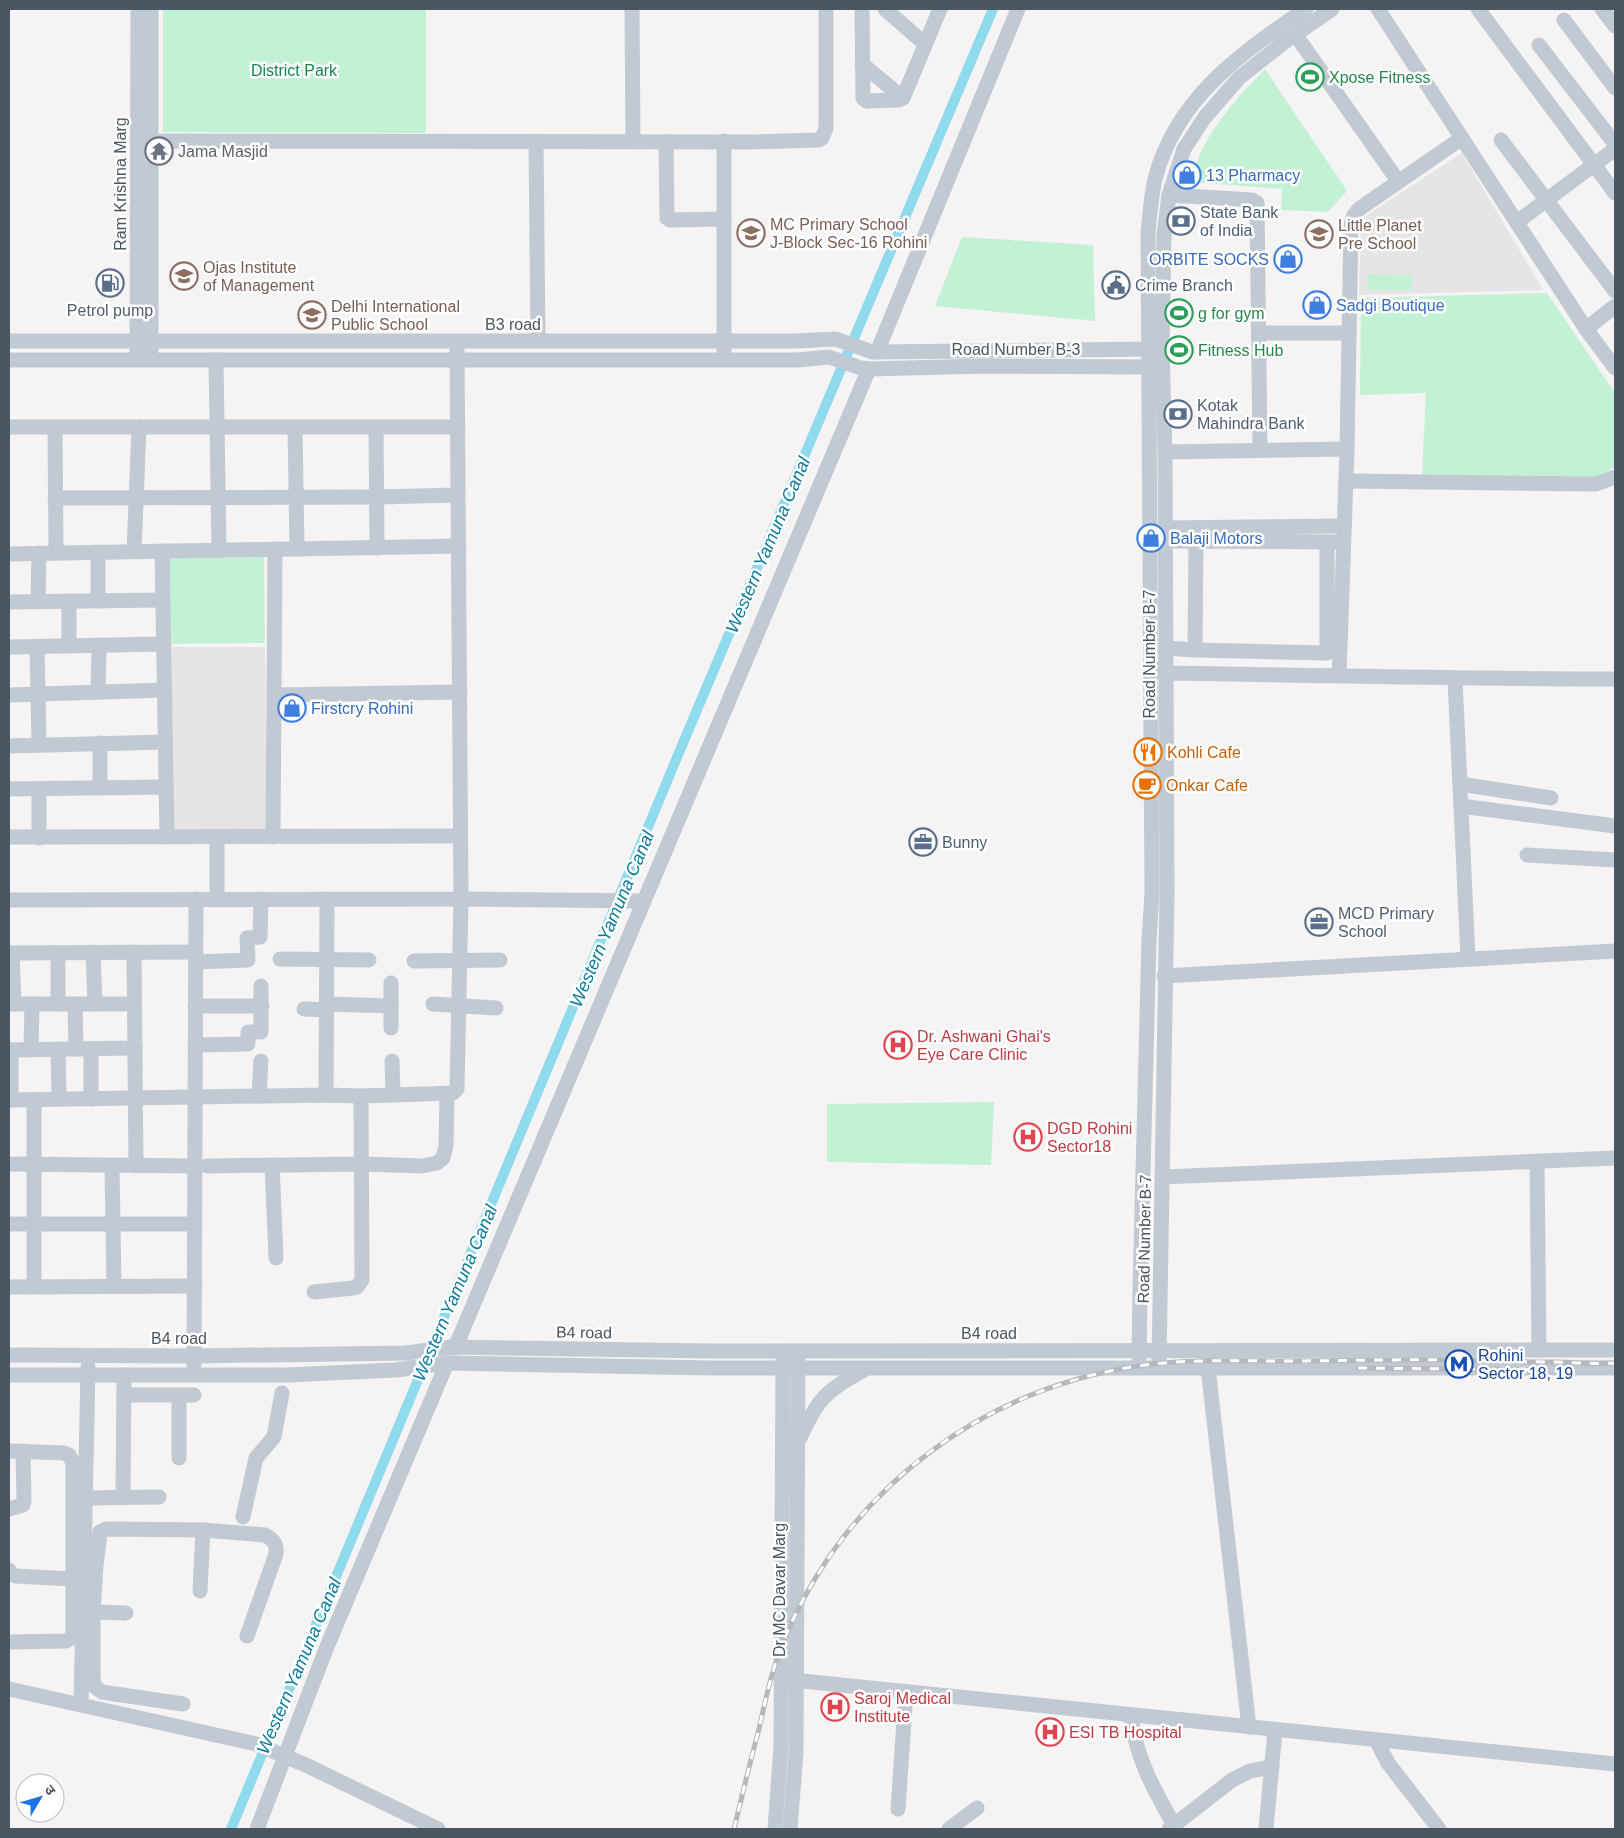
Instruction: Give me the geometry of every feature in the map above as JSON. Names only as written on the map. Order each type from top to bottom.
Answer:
[{"type":"street","name":"Ram Krishna Marg","points":[[138,9],[144,141],[144,360]]},
{"type":"street","name":"Ram Krishna Marg","points":[[144,141],[151,9]]},
{"type":"street","points":[[632,9],[633,141]]},
{"type":"street","points":[[144,141],[724,142],[813,140],[822,138],[826,128],[826,9]]},
{"type":"street","points":[[862,9],[863,100],[899,100],[903,98],[940,9]]},
{"type":"street","points":[[884,9],[925,44]]},
{"type":"street","points":[[1018,9],[874,352],[1155,349]]},
{"type":"street","name":"Road Number B-7","points":[[1158,1368],[1160,1350],[1164,976],[1159,894],[1151,666],[1155,349],[1148,232],[1155,179],[1170,139],[1192,104],[1228,65],[1306,9]]},
{"type":"street","name":"Road Number B-7","points":[[1155,349],[1169,195],[1184,149],[1205,117],[1239,78],[1295,34],[1332,9]]},
{"type":"street","points":[[1378,9],[1586,329],[1615,368]]},
{"type":"street","points":[[1478,9],[1615,193]]},
{"type":"street","points":[[1602,9],[1615,26]]},
{"type":"street","points":[[1564,20],[1615,88]]},
{"type":"street","points":[[1295,34],[1398,181]]},
{"type":"street","points":[[1539,45],[1615,144]]},
{"type":"street","points":[[862,64],[903,98]]},
{"type":"street","points":[[1339,675],[1347,449],[1351,225],[1354,215],[1365,204],[1462,138]]},
{"type":"street","points":[[1501,140],[1615,291]]},
{"type":"street","points":[[536,141],[538,341]]},
{"type":"street","points":[[666,142],[667,218],[670,220],[724,219]]},
{"type":"street","points":[[724,142],[724,360]]},
{"type":"street","points":[[1517,222],[1615,149]]},
{"type":"street","points":[[1169,195],[1252,200],[1257,202],[1260,450]]},
{"type":"street","points":[[1586,329],[1615,306]]},
{"type":"street","points":[[1259,333],[1349,333]]},
{"type":"street","name":"B3 road","points":[[9,341],[795,341],[836,338],[874,352]]},
{"type":"street","points":[[135,1048],[10,1050],[10,1100],[453,1094],[457,1089],[461,899],[457,341]]},
{"type":"street","points":[[9,360],[798,360],[829,357],[865,369],[639,901],[453,1348]]},
{"type":"street","points":[[216,360],[219,550]]},
{"type":"street","name":"Road Number B-3","points":[[865,369],[984,366],[1155,367]]},
{"type":"street","name":"Road Number B-7","points":[[1139,1368],[1140,1289],[1159,894],[1166,673],[1165,452],[1155,367]]},
{"type":"street","points":[[9,427],[458,427]]},
{"type":"street","points":[[55,427],[56,553]]},
{"type":"street","points":[[134,552],[139,427]]},
{"type":"street","points":[[295,427],[297,549]]},
{"type":"street","points":[[376,427],[377,548]]},
{"type":"street","points":[[1165,452],[1347,449]]},
{"type":"street","points":[[1346,481],[1596,484],[1615,477]]},
{"type":"street","points":[[55,498],[136,499],[458,495]]},
{"type":"street","points":[[1166,534],[1344,526]]},
{"type":"street","points":[[1166,534],[1196,542],[1344,542]]},
{"type":"street","points":[[1195,650],[1196,542]]},
{"type":"street","points":[[1166,648],[1327,653],[1327,542]]},
{"type":"street","points":[[9,554],[459,546]]},
{"type":"street","points":[[273,837],[275,549]]},
{"type":"street","points":[[162,551],[167,837]]},
{"type":"street","points":[[98,552],[98,601]]},
{"type":"street","points":[[38,602],[39,553]]},
{"type":"street","points":[[9,602],[163,600]]},
{"type":"street","points":[[68,646],[69,601]]},
{"type":"street","points":[[9,647],[164,644]]},
{"type":"street","points":[[98,645],[98,692]]},
{"type":"street","points":[[37,646],[39,745]]},
{"type":"street","points":[[1261,674],[1262,650]]},
{"type":"street","points":[[1151,666],[1166,673],[1339,675],[1455,679],[1615,679]]},
{"type":"street","points":[[1455,679],[1468,958]]},
{"type":"street","points":[[9,695],[164,690]]},
{"type":"street","points":[[274,694],[460,692]]},
{"type":"street","points":[[9,746],[166,742]]},
{"type":"street","points":[[100,743],[100,788]]},
{"type":"street","points":[[1460,784],[1552,798]]},
{"type":"street","points":[[9,789],[166,787]]},
{"type":"street","points":[[39,788],[39,838]]},
{"type":"street","points":[[1461,806],[1615,826]]},
{"type":"street","points":[[9,837],[460,836]]},
{"type":"street","points":[[217,837],[217,899]]},
{"type":"street","points":[[1527,854],[1615,860]]},
{"type":"street","points":[[326,1095],[327,899]]},
{"type":"street","points":[[9,900],[461,899],[639,901]]},
{"type":"street","points":[[194,1375],[194,1224],[201,1166],[195,1097],[196,900]]},
{"type":"street","points":[[134,1004],[11,1004],[11,953],[134,952],[248,960],[247,938],[260,937],[261,900]]},
{"type":"street","points":[[1164,976],[1615,951]]},
{"type":"street","points":[[93,952],[95,1004]]},
{"type":"street","points":[[134,952],[136,1166]]},
{"type":"street","points":[[58,953],[58,1004]]},
{"type":"street","points":[[280,959],[369,960]]},
{"type":"street","points":[[414,961],[500,960]]},
{"type":"street","points":[[391,983],[391,1028]]},
{"type":"street","points":[[195,1045],[248,1044],[248,1032],[261,1032],[262,986]]},
{"type":"street","points":[[31,1050],[32,1004]]},
{"type":"street","points":[[75,1004],[90,1099]]},
{"type":"street","points":[[433,1004],[496,1008]]},
{"type":"street","points":[[196,1006],[262,1006]]},
{"type":"street","points":[[304,1009],[391,1006]]},
{"type":"street","points":[[58,1049],[59,1099]]},
{"type":"street","points":[[260,1096],[261,1061]]},
{"type":"street","points":[[392,1061],[393,1094]]},
{"type":"street","points":[[9,1164],[201,1166],[362,1164],[422,1166],[437,1163],[443,1158],[446,1146],[447,1094]]},
{"type":"street","points":[[314,1292],[353,1288],[360,1284],[362,1280],[361,1096]]},
{"type":"street","points":[[34,1100],[34,1287]]},
{"type":"street","points":[[1162,1177],[1615,1158]]},
{"type":"street","points":[[1537,1161],[1539,1350]]},
{"type":"street","points":[[272,1165],[276,1258]]},
{"type":"street","points":[[112,1166],[114,1286]]},
{"type":"street","points":[[9,1224],[194,1224]]},
{"type":"street","points":[[9,1287],[195,1286]]},
{"type":"street","name":"B4 road","points":[[9,1355],[194,1356],[406,1353],[453,1348],[791,1351],[1615,1350]]},
{"type":"street","points":[[1207,1350],[1249,1727]]},
{"type":"street","name":"Dr MC Davar Marg","points":[[790,1829],[796,1752],[789,1680],[798,1443],[790,1368],[791,1351]]},
{"type":"street","points":[[992,1351],[992,1368]]},
{"type":"street","points":[[81,1705],[82,1574],[86,1498],[89,1356]]},
{"type":"street","points":[[257,1829],[326,1649],[443,1364]]},
{"type":"street","name":"B4 road","points":[[9,1375],[287,1375],[396,1370],[443,1364],[790,1368],[1615,1368]]},
{"type":"street","points":[[775,1829],[781,1746],[789,1680],[790,1368]]},
{"type":"street","points":[[798,1443],[812,1411],[824,1396],[846,1379],[867,1368]]},
{"type":"street","points":[[123,1498],[124,1375]]},
{"type":"street","points":[[243,1517],[256,1458],[274,1438],[282,1393]]},
{"type":"street","points":[[124,1395],[186,1395],[179,1458]]},
{"type":"street","points":[[13,1449],[87,1445]]},
{"type":"street","points":[[9,1509],[23,1505],[24,1502],[13,1449]]},
{"type":"street","points":[[13,1449],[64,1453],[69,1455],[74,1463],[82,1574],[93,1612],[93,1680],[95,1687],[102,1692],[183,1704]]},
{"type":"street","points":[[86,1498],[159,1498]]},
{"type":"street","points":[[9,1642],[66,1641],[71,1638],[82,1574],[103,1530],[203,1530],[265,1535],[272,1538],[276,1546],[276,1554],[247,1636]]},
{"type":"street","points":[[200,1591],[203,1530]]},
{"type":"street","points":[[9,1570],[10,1573],[16,1576],[82,1574]]},
{"type":"street","points":[[93,1612],[126,1613]]},
{"type":"street","points":[[789,1680],[1615,1764]]},
{"type":"street","points":[[9,1688],[256,1744],[308,1766],[438,1829]]},
{"type":"street","points":[[898,1809],[906,1692]]},
{"type":"street","points":[[1131,1715],[1134,1738],[1139,1755],[1172,1827],[1232,1780],[1250,1771],[1272,1767]]},
{"type":"street","points":[[1266,1829],[1275,1730]]},
{"type":"street","points":[[1376,1740],[1388,1763],[1440,1829]]},
{"type":"street","points":[[949,1829],[977,1808]]},
{"type":"shaded area","points":[[1462,153],[1543,290],[1359,295],[1361,219]]},
{"type":"shaded area","points":[[171,647],[265,647],[267,829],[172,830]]},
{"type":"green space","name":"District Park","points":[[163,9],[426,9],[426,133],[163,132]]},
{"type":"green space","points":[[1265,69],[1347,191],[1328,212],[1281,210],[1282,189],[1192,182],[1198,159],[1210,135],[1237,99]]},
{"type":"green space","points":[[962,237],[1093,245],[1095,321],[935,306]]},
{"type":"green space","points":[[1368,274],[1412,275],[1412,290],[1368,290]]},
{"type":"green space","points":[[1547,293],[1615,393],[1615,467],[1597,477],[1422,476],[1426,393],[1360,395],[1361,298]]},
{"type":"green space","points":[[264,557],[265,643],[170,644],[169,558]]},
{"type":"green space","points":[[994,1102],[991,1165],[827,1162],[827,1104]]},
{"type":"waterway","name":"Western Yamuna Canal","points":[[231,1829],[683,743],[993,9]]},
{"type":"railway","points":[[734,1829],[777,1658],[786,1635],[813,1582],[847,1533],[886,1490],[930,1452],[978,1421],[1030,1396],[1086,1377],[1162,1363],[1416,1360],[1615,1363]]},
{"type":"railway","points":[[1358,1368],[1545,1370]]},
{"type":"place","name":"Xpose Fitness","points":[[1310,77]]},
{"type":"place","name":"Jama Masjid","points":[[159,151]]},
{"type":"place","name":"13 Pharmacy","points":[[1187,175]]},
{"type":"place","name":"State Bank of India","points":[[1181,221]]},
{"type":"place","name":"MC Primary School J-Block Sec-16 Rohini","points":[[751,233]]},
{"type":"place","name":"Little Planet Pre School","points":[[1319,234]]},
{"type":"place","name":"ORBITE SOCKS","points":[[1288,259]]},
{"type":"place","name":"Ojas Institute of Management","points":[[184,276]]},
{"type":"place","name":"Petrol pump","points":[[110,283]]},
{"type":"place","name":"Crime Branch","points":[[1116,285]]},
{"type":"place","name":"Sadgi Boutique","points":[[1317,305]]},
{"type":"place","name":"g for gym","points":[[1179,313]]},
{"type":"place","name":"Delhi International Public School","points":[[312,315]]},
{"type":"place","name":"Fitness Hub","points":[[1179,350]]},
{"type":"place","name":"Kotak Mahindra Bank","points":[[1178,414]]},
{"type":"place","name":"Balaji Motors","points":[[1151,538]]},
{"type":"place","name":"Firstcry Rohini","points":[[292,708]]},
{"type":"place","name":"Kohli Cafe","points":[[1148,752]]},
{"type":"place","name":"Onkar Cafe","points":[[1147,785]]},
{"type":"place","name":"Bunny","points":[[923,842]]},
{"type":"place","name":"MCD Primary School","points":[[1319,922]]},
{"type":"place","name":"Dr. Ashwani Ghai's Eye Care Clinic","points":[[898,1045]]},
{"type":"place","name":"DGD Rohini Sector18","points":[[1028,1137]]},
{"type":"place","name":"Rohini Sector 18, 19","points":[[1459,1364]]},
{"type":"place","name":"Saroj Medical Institute","points":[[835,1707]]},
{"type":"place","name":"ESI TB Hospital","points":[[1050,1732]]}]
